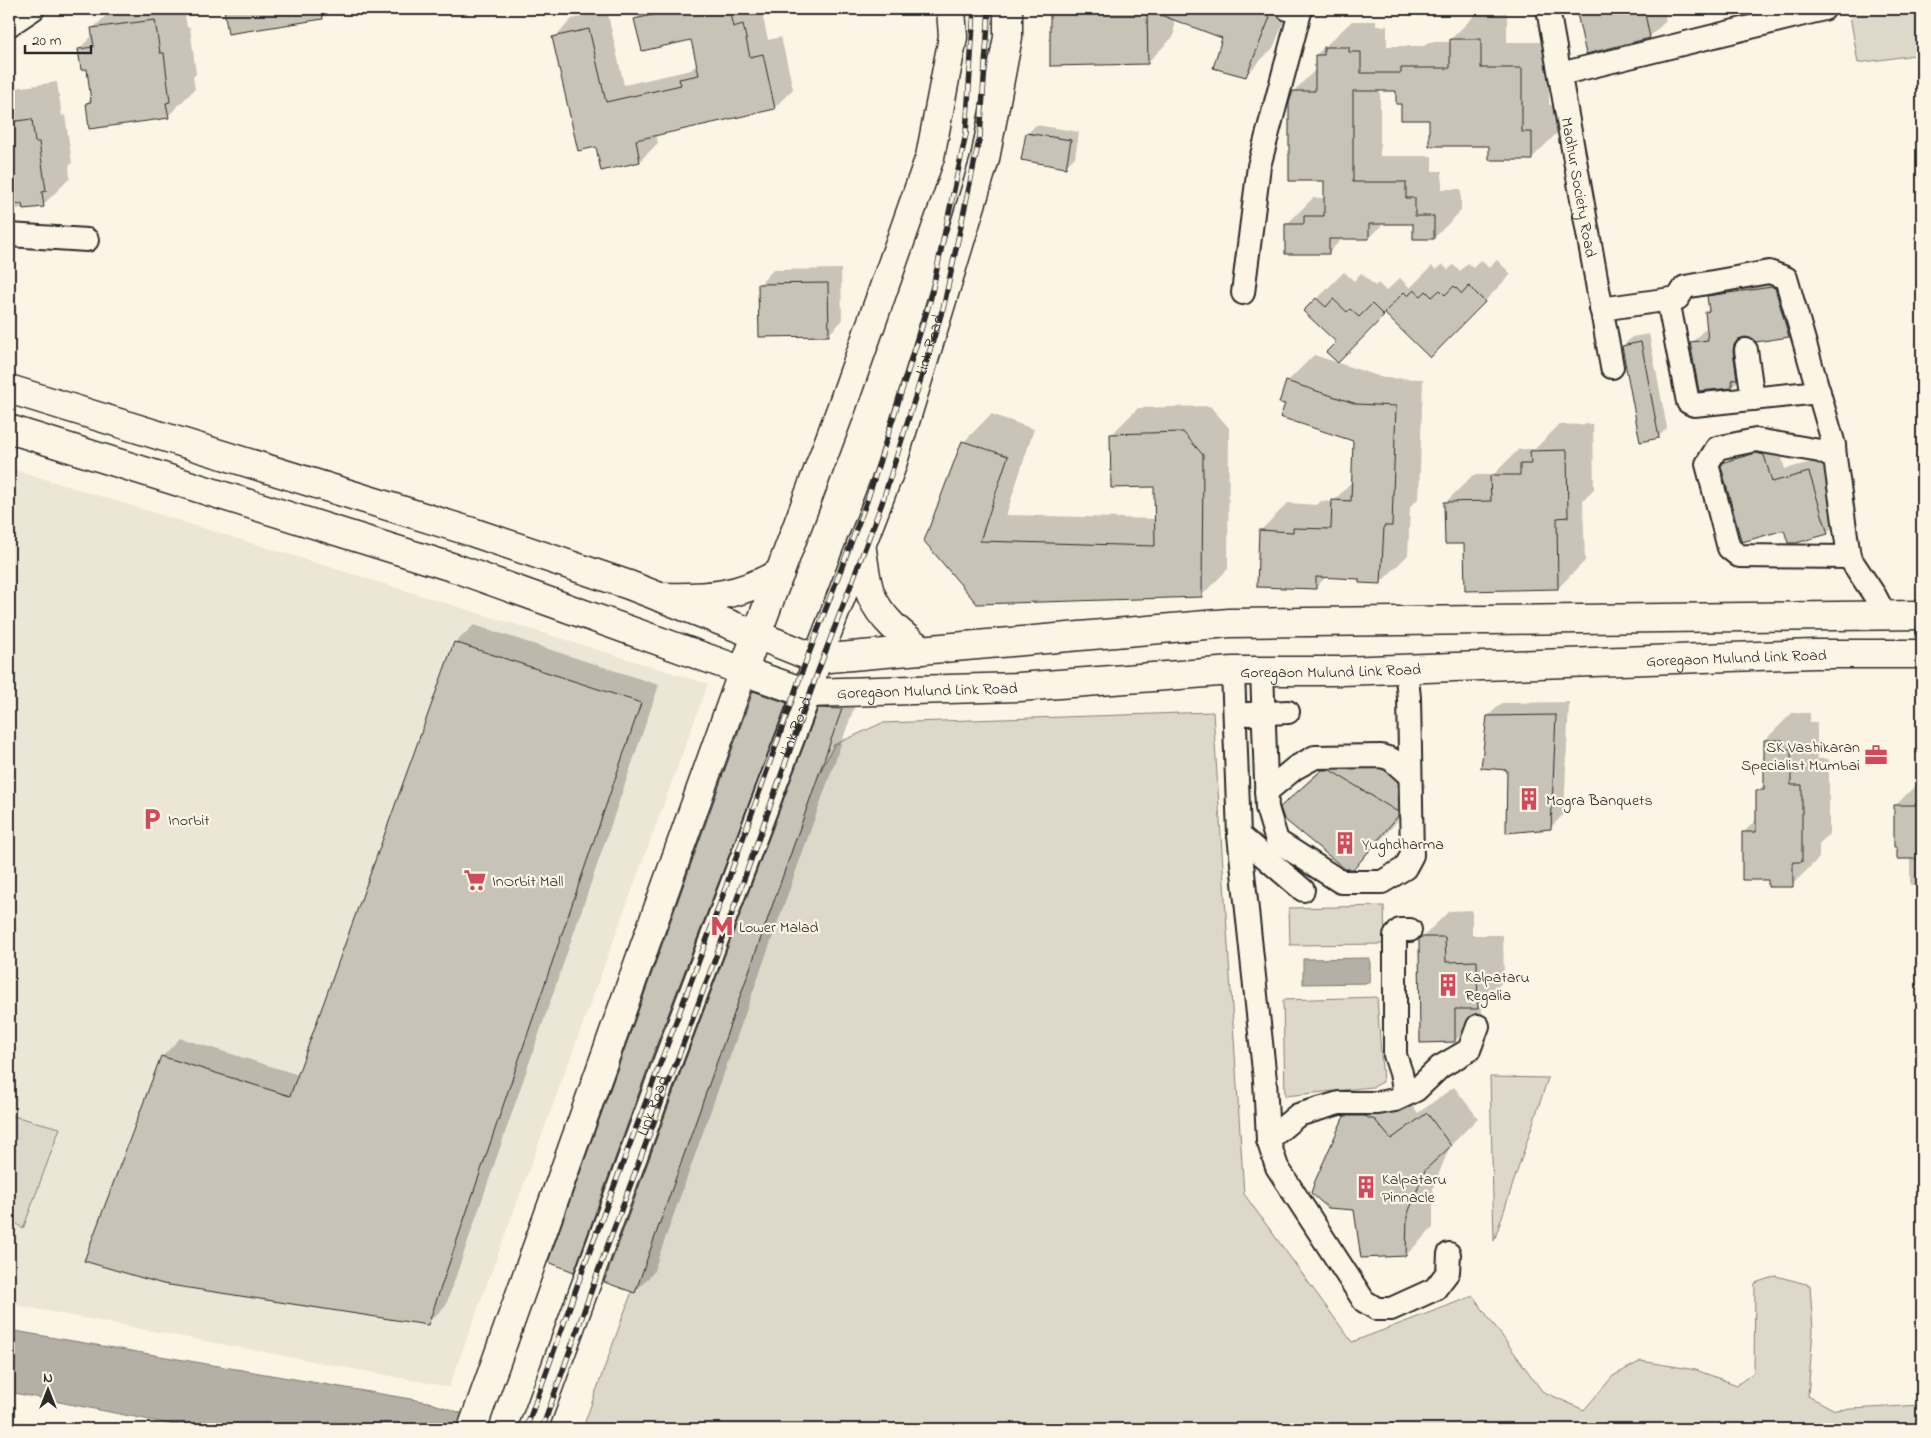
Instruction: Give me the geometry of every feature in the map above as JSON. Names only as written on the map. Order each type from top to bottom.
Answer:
[{"type":"main road","points":[[472,1429],[743,671],[845,400],[930,157],[953,37],[951,9]]},
{"type":"main road","name":"Link Road","points":[[536,1422],[666,1066],[807,693],[817,659],[891,468],[985,159],[1008,37],[1008,9]]},
{"type":"main road","points":[[9,389],[472,532],[660,597],[817,659],[1229,623],[1922,615]]},
{"type":"main road","name":"Goregaon Mulund Link Road","points":[[9,429],[458,569],[807,693],[1019,687],[1248,672],[1815,654],[1922,654]]},
{"type":"main road","points":[[861,544],[871,594],[885,618],[902,635],[922,650]]},
{"type":"main road","points":[[660,597],[706,598],[732,593],[757,585],[780,573]]},
{"type":"main road","points":[[647,636],[660,597]]},
{"type":"main road","points":[[1603,619],[1603,662]]},
{"type":"street","points":[[9,25],[33,9]]},
{"type":"street","points":[[1243,293],[1259,166],[1300,12],[1288,9]]},
{"type":"street","name":"Madhur Society Road","points":[[1548,9],[1612,367]]},
{"type":"street","points":[[1560,74],[1824,9]]},
{"type":"street","points":[[9,235],[87,240]]},
{"type":"street","points":[[1602,309],[1678,298],[1684,287],[1769,272],[1786,278],[1834,445],[1849,556],[1885,615]]},
{"type":"street","points":[[1668,300],[1688,402],[1694,405],[1818,392]]},
{"type":"street","points":[[1746,350],[1753,399]]},
{"type":"street","points":[[1835,458],[1820,451],[1756,440],[1717,448],[1707,464],[1729,548],[1739,556],[1849,556]]},
{"type":"street","points":[[1248,672],[1250,714],[1261,785],[1277,842],[1342,882],[1382,882],[1405,868],[1412,855],[1409,698],[1406,668]]},
{"type":"street","points":[[1250,714],[1288,712]]},
{"type":"street","points":[[1250,714],[1239,835],[1265,1080],[1268,1140],[1277,1167],[1364,1301],[1377,1309],[1391,1309],[1435,1289],[1448,1272],[1449,1254]]},
{"type":"street","points":[[1261,785],[1315,757],[1381,756],[1391,759],[1410,776]]},
{"type":"street","points":[[1239,835],[1303,890]]},
{"type":"street","points":[[1405,1095],[1401,1073],[1394,1055],[1395,936],[1400,930],[1410,930]]},
{"type":"street","points":[[1268,1140],[1298,1115],[1339,1103],[1378,1103],[1394,1100],[1416,1090],[1440,1067],[1468,1050],[1478,1026]]},
{"type":"shaded area","points":[[1849,9],[1922,9],[1922,54],[1858,63]]},
{"type":"shaded area","name":"InOrbit Mall","points":[[9,468],[708,684],[449,1387],[9,1304]]},
{"type":"shaded area","points":[[1213,712],[1244,1194],[1352,1342],[1473,1296],[1542,1391],[1584,1410],[1613,1376],[1641,1361],[1696,1370],[1737,1385],[1754,1372],[1755,1283],[1776,1276],[1810,1285],[1813,1330],[1808,1396],[1835,1410],[1922,1405],[1922,1429],[590,1429],[585,1422],[814,784],[834,745],[882,723]]},
{"type":"shaded area","points":[[1384,906],[1385,944],[1290,945],[1289,908]]},
{"type":"shaded area","points":[[1370,958],[1370,983],[1303,984],[1303,959]]},
{"type":"shaded area","points":[[1377,997],[1383,1082],[1373,1087],[1285,1096],[1283,1000]]},
{"type":"shaded area","points":[[1490,1077],[1548,1078],[1494,1241]]},
{"type":"shaded area","points":[[9,1115],[60,1128],[23,1229],[9,1217]]},
{"type":"shaded area","points":[[9,1330],[428,1402],[509,1429],[195,1429],[9,1392]]},
{"type":"shaded area","points":[[9,1418],[47,1429],[9,1429]]},
{"type":"building","points":[[224,9],[322,9],[323,19],[228,34]]},
{"type":"building","points":[[681,9],[729,9],[733,27],[743,24],[750,57],[763,54],[775,109],[636,140],[640,162],[601,171],[596,147],[578,151],[552,37],[589,29],[606,102],[681,85],[679,79],[699,75],[691,40],[642,51],[634,19]]},
{"type":"building","points":[[1050,9],[1147,9],[1148,64],[1050,66]]},
{"type":"building","points":[[1150,9],[1248,9],[1270,17],[1246,77],[1213,68],[1222,38],[1150,11]]},
{"type":"building","points":[[1576,9],[1644,9],[1650,38],[1586,54]]},
{"type":"building","points":[[155,20],[160,53],[164,53],[170,102],[166,103],[169,118],[89,129],[86,103],[91,102],[87,69],[81,70],[78,49],[94,47],[91,28]]},
{"type":"building","points":[[1450,39],[1481,39],[1481,68],[1522,68],[1522,132],[1532,132],[1532,160],[1489,160],[1489,146],[1429,146],[1429,120],[1401,120],[1401,104],[1396,104],[1396,91],[1353,91],[1353,182],[1406,182],[1406,198],[1415,198],[1415,216],[1434,216],[1434,239],[1413,239],[1413,224],[1369,224],[1369,239],[1329,239],[1329,254],[1285,254],[1285,224],[1304,224],[1304,216],[1324,216],[1324,181],[1289,181],[1289,103],[1293,91],[1315,91],[1315,55],[1324,55],[1324,47],[1349,47],[1349,52],[1361,52],[1361,73],[1401,73],[1401,68],[1450,68]]},
{"type":"building","points":[[32,119],[35,142],[39,142],[46,191],[42,192],[44,207],[23,209],[22,204],[9,205],[9,122]]},
{"type":"building","points":[[1026,133],[1071,140],[1066,168],[1021,160]]},
{"type":"building","points":[[828,283],[829,336],[759,337],[758,284]]},
{"type":"building","points":[[1454,286],[1462,294],[1469,286],[1485,302],[1430,358],[1384,313],[1404,292],[1408,296],[1414,290],[1421,296],[1426,291],[1432,297],[1440,290],[1445,295]]},
{"type":"building","points":[[1775,288],[1789,337],[1756,342],[1745,337],[1738,339],[1733,351],[1737,379],[1732,380],[1732,388],[1699,391],[1690,342],[1708,340],[1705,312],[1709,311],[1707,296]]},
{"type":"building","points":[[1316,298],[1326,307],[1333,299],[1347,312],[1350,309],[1359,317],[1372,304],[1384,316],[1338,363],[1326,352],[1336,342],[1303,311]]},
{"type":"building","points":[[1641,342],[1659,438],[1640,442],[1622,346]]},
{"type":"building","points":[[1286,381],[1357,404],[1396,406],[1392,526],[1384,526],[1381,584],[1359,583],[1359,579],[1316,577],[1316,589],[1257,587],[1259,530],[1293,532],[1293,528],[1331,529],[1332,500],[1351,501],[1353,441],[1280,417],[1285,404],[1279,403]]},
{"type":"building","points":[[1183,432],[1203,455],[1202,597],[977,604],[924,541],[962,441],[1008,456],[980,541],[1155,546],[1154,487],[1111,488],[1110,434]]},
{"type":"building","points":[[1567,450],[1568,517],[1557,518],[1558,589],[1465,591],[1464,544],[1445,544],[1444,502],[1491,501],[1490,475],[1520,475],[1520,464],[1531,464],[1530,451]]},
{"type":"building","points":[[1756,453],[1764,455],[1772,482],[1809,472],[1828,534],[1796,543],[1788,543],[1784,530],[1742,542],[1721,466],[1724,462]]},
{"type":"building","name":"InOrbit Mall","points":[[454,642],[641,703],[428,1325],[163,1284],[84,1261],[161,1056],[290,1096]]},
{"type":"building","points":[[753,691],[787,703],[651,1060],[574,1272],[548,1262]]},
{"type":"building","points":[[818,708],[842,709],[635,1293],[604,1282],[681,1071]]},
{"type":"building","name":"Mogra Banquets","points":[[1556,715],[1551,829],[1506,833],[1507,770],[1481,768],[1487,716]]},
{"type":"building","points":[[1764,740],[1783,740],[1783,749],[1791,749],[1791,785],[1802,785],[1802,862],[1793,862],[1793,887],[1768,887],[1768,880],[1742,880],[1742,832],[1756,832],[1756,790],[1764,790]]},
{"type":"building","name":"Yughdharma","points":[[1322,770],[1330,770],[1398,812],[1398,816],[1354,869],[1345,869],[1284,819],[1280,807]]},
{"type":"building","points":[[1894,805],[1922,805],[1922,859],[1897,859],[1897,847],[1894,847]]},
{"type":"building","name":"Kalpataru Regalia","points":[[1421,937],[1445,937],[1446,962],[1477,961],[1478,1009],[1455,1009],[1455,1042],[1420,1043],[1419,939]]},
{"type":"building","name":"Kalpataru Pinnacle","points":[[1427,1113],[1451,1146],[1425,1170],[1407,1216],[1406,1256],[1361,1258],[1354,1210],[1328,1208],[1311,1193],[1344,1116],[1364,1116],[1375,1120],[1391,1139]]},
{"type":"railway","points":[[526,1429],[586,1261],[713,923],[803,669],[868,498],[930,301],[966,134],[974,9]]},
{"type":"railway","points":[[542,1429],[600,1266],[727,927],[817,674],[882,503],[944,305],[980,136],[989,9]]},
{"type":"place","name":"SK Vashikaran Specialist Mumbai","points":[[1876,755]]},
{"type":"place","name":"Mogra Banquets","points":[[1529,799]]},
{"type":"place","name":"Inorbit","points":[[152,819]]},
{"type":"place","name":"Yughdharma","points":[[1345,843]]},
{"type":"place","name":"InOrbit Mall","points":[[475,880]]},
{"type":"place","name":"Lower Malad","points":[[722,926]]},
{"type":"place","name":"Kalpataru Regalia","points":[[1448,985]]},
{"type":"place","name":"Kalpataru Pinnacle","points":[[1366,1187]]}]
